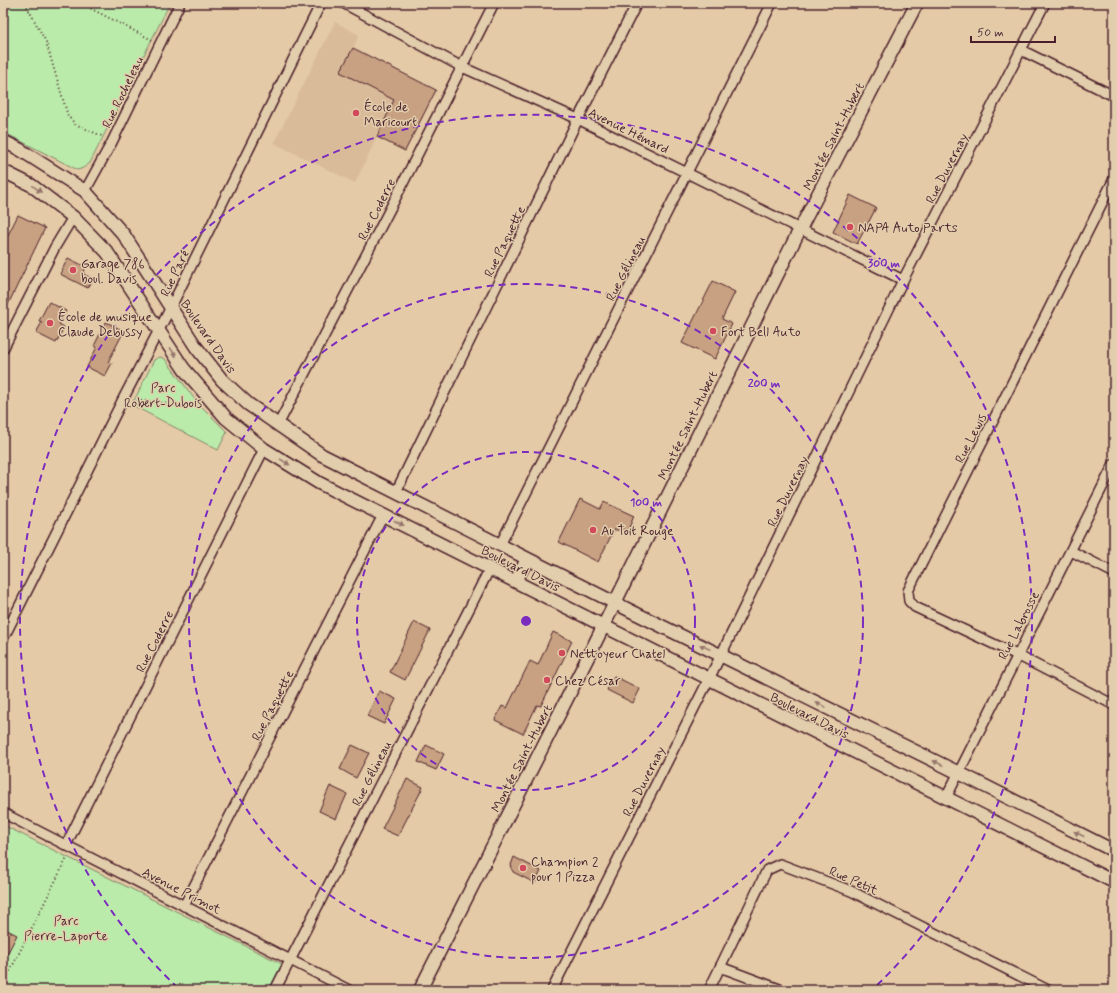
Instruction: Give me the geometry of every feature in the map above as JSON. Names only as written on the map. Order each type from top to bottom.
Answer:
[{"type":"street","name":"Rue Rocheleau","points":[[85,191],[112,142],[180,3]]},
{"type":"street","name":"Rue Paré","points":[[3,639],[122,401],[171,307],[321,3]]},
{"type":"street","name":"Avenue Hémard","points":[[343,3],[462,68],[578,119],[903,280]]},
{"type":"street","name":"Rue Coderre","points":[[278,425],[494,3]]},
{"type":"street","name":"Rue Paquette","points":[[396,492],[578,119],[637,3]]},
{"type":"street","name":"Rue Gélineau","points":[[500,545],[772,3]]},
{"type":"street","name":"Montée Saint-Hubert","points":[[420,990],[800,229],[917,3]]},
{"type":"street","name":"Rue Duvernay","points":[[552,990],[721,655],[903,280],[1045,3]]},
{"type":"street","points":[[1021,50],[1114,96]]},
{"type":"street","name":"Boulevard Davis","points":[[3,141],[85,191],[124,235],[196,347],[222,380],[248,404],[322,455],[527,559],[1114,851]]},
{"type":"street","name":"Boulevard Davis","points":[[3,171],[31,185],[72,217],[108,252],[184,369],[226,418],[264,449],[319,483],[1114,882]]},
{"type":"street","name":"Rue Lewis","points":[[1114,179],[908,591],[909,601],[915,607],[1017,655],[1114,705]]},
{"type":"street","points":[[3,348],[72,217]]},
{"type":"street","name":"Rue Coderre","points":[[69,846],[264,449]]},
{"type":"street","name":"Rue Labrosse","points":[[946,798],[1114,464]]},
{"type":"street","name":"Rue Paquette","points":[[184,906],[383,515]]},
{"type":"street","points":[[1071,550],[1114,572]]},
{"type":"street","points":[[516,581],[527,559]]},
{"type":"street","name":"Rue Gélineau","points":[[275,990],[490,568]]},
{"type":"street","name":"Avenue Primot","points":[[3,813],[349,990]]},
{"type":"street","name":"Rue Petit","points":[[709,990],[767,870],[780,864],[851,891],[1048,990]]},
{"type":"street","points":[[720,967],[782,990]]},
{"type":"path","points":[[25,3],[46,42],[68,116],[75,124],[112,142]]},
{"type":"path","points":[[80,3],[160,44]]},
{"type":"path","points":[[122,401],[149,401],[182,406],[210,400]]},
{"type":"path","points":[[3,985],[69,846]]},
{"type":"path","points":[[6,979],[9,990]]},
{"type":"shaded area","name":"École de Maricourt","points":[[335,22],[359,35],[353,48],[436,90],[405,151],[377,137],[355,183],[274,143]]},
{"type":"green space","points":[[3,3],[170,3],[90,163],[83,168],[78,170],[3,132]]},
{"type":"green space","name":"Parc Robert-Dubois","points":[[160,357],[165,359],[196,401],[227,432],[218,450],[132,405],[154,360]]},
{"type":"green space","name":"Parc Pierre-Laporte","points":[[3,825],[282,964],[269,990],[3,990]]},
{"type":"building","points":[[353,48],[436,90],[405,151],[377,137],[394,100],[340,72]]},
{"type":"building","points":[[850,195],[876,208],[857,244],[833,232]]},
{"type":"building","points":[[18,215],[45,228],[3,315],[3,245]]},
{"type":"building","name":"Garage 786 boul. Davis","points":[[68,258],[86,267],[83,274],[93,279],[88,288],[60,274]]},
{"type":"building","points":[[713,281],[735,292],[722,319],[732,324],[715,359],[682,343]]},
{"type":"building","name":"École de musique Claude Debussy","points":[[49,302],[66,311],[59,324],[64,327],[56,343],[36,333],[42,322],[39,321]]},
{"type":"building","points":[[106,322],[124,331],[108,362],[112,363],[105,376],[87,367],[97,347],[94,346]]},
{"type":"building","name":"Au Toit Rouge","points":[[580,499],[600,509],[604,502],[634,516],[628,530],[614,530],[598,562],[559,542]]},
{"type":"building","points":[[414,622],[430,630],[405,680],[390,672]]},
{"type":"building","points":[[553,632],[572,641],[541,706],[537,705],[523,734],[495,720],[502,706],[507,708],[530,661],[538,665]]},
{"type":"building","points":[[614,676],[640,689],[633,703],[607,690]]},
{"type":"building","points":[[379,691],[396,699],[384,724],[367,716]]},
{"type":"building","points":[[352,745],[369,753],[356,778],[340,769]]},
{"type":"building","points":[[426,745],[444,754],[436,770],[418,762]]},
{"type":"building","points":[[407,779],[423,787],[398,836],[382,829]]},
{"type":"building","points":[[330,786],[347,794],[336,819],[319,811]]},
{"type":"building","name":"Champion 2 pour 1 Pizza","points":[[514,857],[541,871],[535,883],[513,872],[511,865]]},
{"type":"building","points":[[3,928],[17,935],[3,962]]},
{"type":"place","name":"École de Maricourt","points":[[356,113]]},
{"type":"place","name":"NAPA Auto Parts","points":[[850,227]]},
{"type":"place","name":"Garage 786 boul. Davis","points":[[73,270]]},
{"type":"place","name":"École de musique Claude Debussy","points":[[50,323]]},
{"type":"place","name":"Fort Bell Auto","points":[[713,331]]},
{"type":"place","name":"Au Toit Rouge","points":[[593,530]]},
{"type":"place","name":"Nettoyeur Chatel","points":[[562,653]]},
{"type":"place","name":"Chez César","points":[[547,680]]},
{"type":"place","name":"Champion 2 pour 1 Pizza","points":[[523,868]]}]
